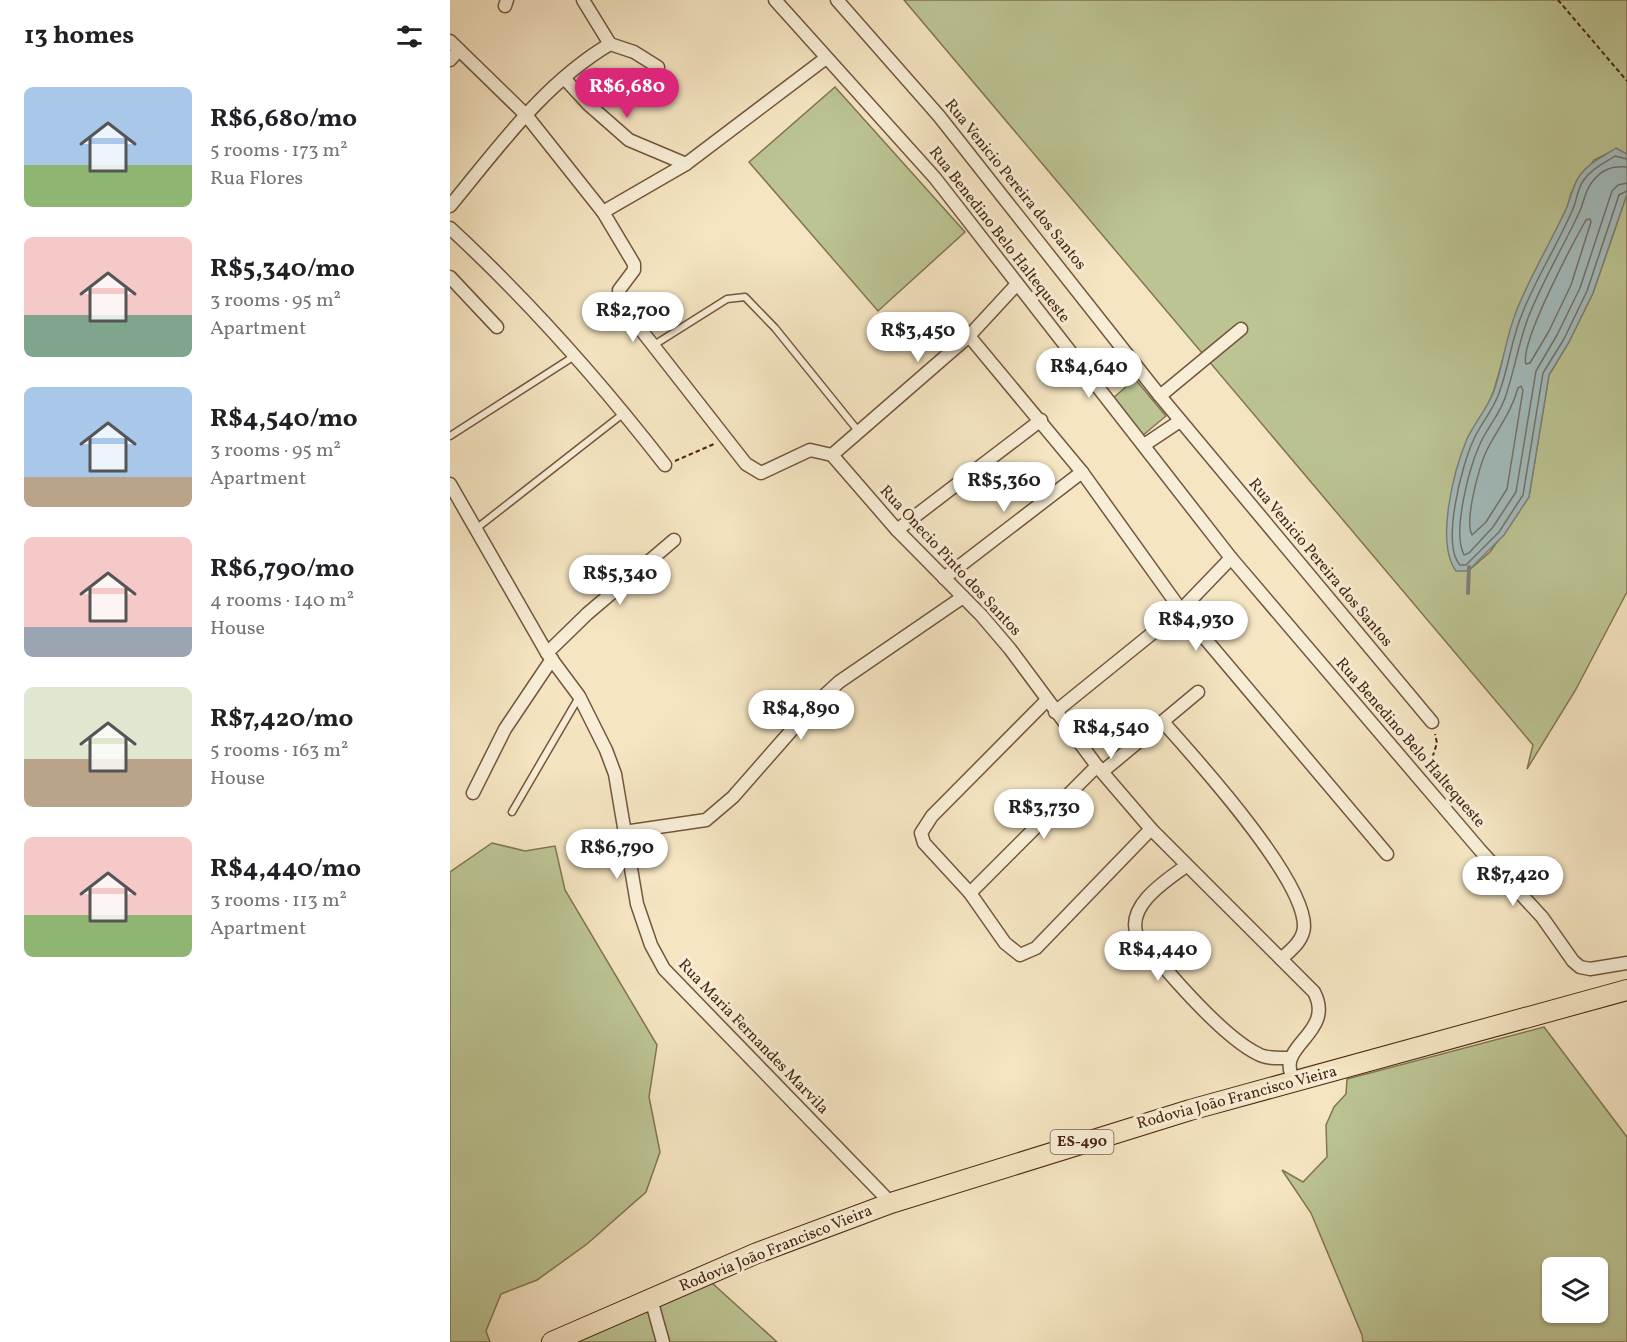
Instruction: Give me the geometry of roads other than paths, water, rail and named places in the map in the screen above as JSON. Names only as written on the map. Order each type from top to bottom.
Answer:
[{"type":"main road","name":"Rodovia João Francisco Vieira","points":[[552,1342],[757,1253],[891,1203],[1089,1140],[1627,990]]},
{"type":"street","points":[[583,0],[610,44],[634,52],[658,67]]},
{"type":"street","name":"Rua Benedino Belo Haltequeste","points":[[774,0],[934,178],[1231,558],[1422,783],[1542,917],[1573,961],[1580,967],[1590,969],[1627,963]]},
{"type":"street","name":"Rua Venicio Pereira dos Santos","points":[[837,0],[939,116],[1180,421],[1432,722]]},
{"type":"street","points":[[450,206],[526,115],[564,78],[610,44]]},
{"type":"street","points":[[450,60],[454,45],[526,115],[603,212],[634,264],[634,270],[619,290],[620,303],[728,438],[746,464],[761,472],[769,471],[784,461],[810,450],[832,456],[969,336],[1017,284]]},
{"type":"street","points":[[603,212],[686,164],[826,58]]},
{"type":"street","points":[[564,78],[588,104],[629,140],[686,164]]},
{"type":"street","points":[[450,228],[504,278],[576,355],[665,465]]},
{"type":"street","points":[[450,277],[497,327]]},
{"type":"street","points":[[1160,396],[1241,329]]},
{"type":"street","points":[[969,336],[1082,472],[1181,610],[1387,854]]},
{"type":"street","points":[[897,530],[1041,420]]},
{"type":"street","points":[[1144,445],[1180,421]]},
{"type":"street","name":"Rua Onecio Pinto dos Santos","points":[[832,456],[897,530],[963,597],[1010,650],[1099,769],[1151,829],[1314,992],[1320,1003],[1321,1013],[1316,1024],[1289,1058]]},
{"type":"street","points":[[944,578],[1082,472]]},
{"type":"street","name":"Rua Maria Fernandes Marvila","points":[[450,484],[550,656],[579,696],[606,750],[615,774],[637,904],[651,945],[664,969],[891,1203]]},
{"type":"street","points":[[473,793],[505,729],[550,656],[587,614],[674,540]]},
{"type":"street","points":[[1055,712],[1181,610],[1231,558]]},
{"type":"street","points":[[624,832],[692,823],[712,815],[733,797],[812,707],[839,682],[963,597]]},
{"type":"street","points":[[970,893],[1099,769],[1163,722],[1198,692]]},
{"type":"street","points":[[1047,700],[932,816],[921,833],[924,843],[970,893],[1005,943],[1020,955],[1036,948],[1151,829]]},
{"type":"street","points":[[1163,722],[1241,813],[1269,851],[1293,892],[1304,926],[1298,943],[1281,959]]},
{"type":"street","points":[[1186,866],[1168,878],[1139,908],[1134,918],[1137,935],[1210,1016],[1245,1046],[1259,1055],[1289,1058],[1288,1068],[1296,1082]]},
{"type":"street","points":[[651,1299],[663,1342]]},
{"type":"lane","points":[[654,345],[727,299],[745,297],[775,328],[859,433]]},
{"type":"lane","points":[[450,436],[576,355]]},
{"type":"lane","points":[[477,528],[624,413]]},
{"type":"lane","points":[[512,812],[579,696]]},
{"type":"water","points":[[1616,148],[1627,154],[1627,194],[1593,293],[1569,342],[1549,375],[1529,497],[1504,535],[1468,571],[1456,571],[1450,558],[1447,525],[1452,487],[1462,452],[1494,391],[1516,312],[1566,209],[1575,183],[1588,167]]},
{"type":"waterway","points":[[1468,593],[1469,567]]}]
